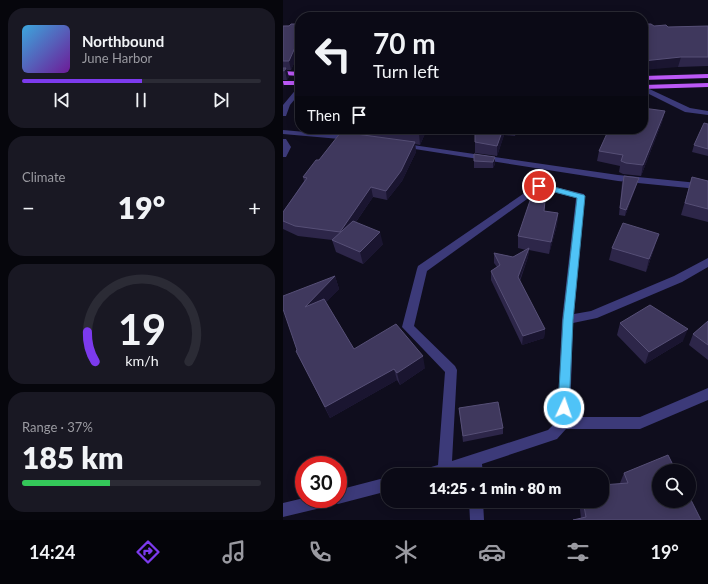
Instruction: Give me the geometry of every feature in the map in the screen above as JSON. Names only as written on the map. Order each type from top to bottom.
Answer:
[{"type":"main road","points":[[283,74],[295,74]]},
{"type":"main road","points":[[648,78],[708,76]]},
{"type":"main road","points":[[283,83],[295,83]]},
{"type":"main road","points":[[648,88],[708,85]]},
{"type":"street","points":[[648,90],[688,110],[708,113]]},
{"type":"street","points":[[283,114],[287,105],[295,95]]},
{"type":"street","points":[[283,132],[295,133]]},
{"type":"street","points":[[304,134],[356,139]]},
{"type":"street","points":[[283,141],[287,147],[283,155]]},
{"type":"street","points":[[396,144],[618,178],[708,187]]},
{"type":"street","points":[[445,468],[451,370],[408,327],[422,269],[496,218],[539,186],[581,196],[568,320],[563,423],[552,435],[452,468]]},
{"type":"street","points":[[568,320],[593,315],[678,279],[708,262]]},
{"type":"street","points":[[563,423],[640,423],[708,394]]},
{"type":"street","points":[[475,461],[476,468]]},
{"type":"street","points":[[347,495],[381,486]]},
{"type":"street","points":[[283,510],[295,507]]},
{"type":"street","points":[[476,508],[477,520]]},
{"type":"building","points":[[291,24],[295,24],[295,48],[289,61],[283,61],[283,26],[289,26]]},
{"type":"building","points":[[648,24],[654,26],[666,25],[668,27],[708,26],[708,57],[681,57],[648,60]]},
{"type":"building","points":[[648,109],[665,111],[643,165],[621,161],[623,155],[599,151],[607,134],[648,134]]},
{"type":"building","points":[[704,123],[708,124],[708,149],[694,145]]},
{"type":"building","points":[[339,134],[356,134],[415,142],[401,171],[386,191],[371,187],[340,232],[295,226],[283,221],[283,212],[307,178],[303,177],[316,160],[319,160]]},
{"type":"building","points":[[475,134],[501,134],[497,146],[475,142]]},
{"type":"building","points":[[474,154],[495,157],[493,162],[474,161]]},
{"type":"building","points":[[624,176],[639,178],[626,210],[620,208]]},
{"type":"building","points":[[692,177],[708,181],[708,209],[685,203]]},
{"type":"building","points":[[542,179],[547,180],[544,211],[558,213],[551,242],[518,236],[536,183]]},
{"type":"building","points":[[353,221],[380,232],[360,252],[332,240]]},
{"type":"building","points":[[623,223],[659,234],[649,259],[612,248]]},
{"type":"building","points":[[529,248],[518,277],[545,329],[523,336],[491,271],[500,265],[494,253],[513,257]]},
{"type":"building","points":[[335,276],[305,307],[324,299],[354,349],[396,324],[423,356],[397,373],[394,369],[325,407],[296,351],[297,350],[283,309],[283,296]]},
{"type":"building","points":[[650,305],[688,329],[649,352],[620,323]]},
{"type":"building","points":[[708,321],[708,345],[693,334]]},
{"type":"building","points":[[498,402],[503,428],[463,436],[459,408]]},
{"type":"building","points":[[668,455],[672,464],[652,464],[652,508],[695,508],[701,520],[573,520],[586,517],[584,508],[609,508],[609,484],[628,483],[624,473]]},
{"type":"route","points":[[539,186],[581,196],[568,320],[564,408]]}]
